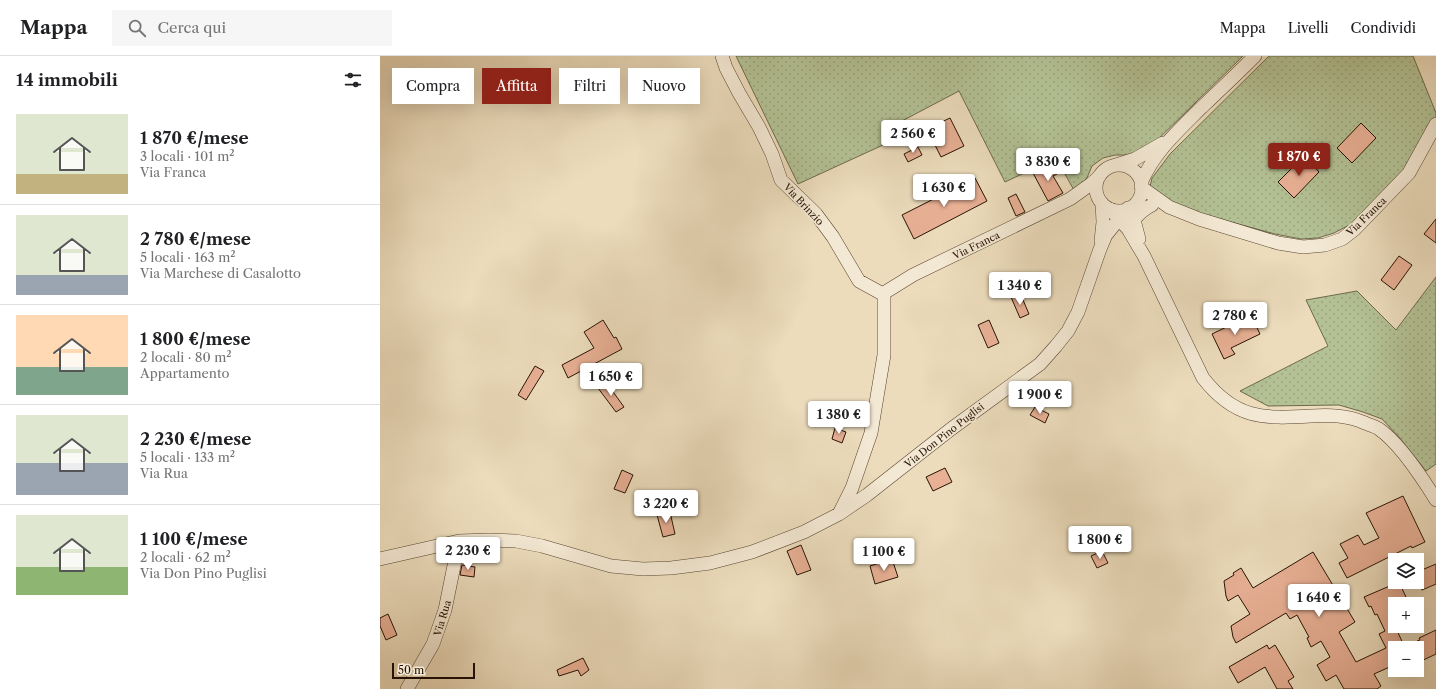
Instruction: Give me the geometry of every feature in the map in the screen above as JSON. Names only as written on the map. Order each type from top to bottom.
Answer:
[{"type":"street","name":"Via Brinzio","points":[[722,56],[732,81],[759,127],[772,154],[781,180],[816,214],[833,237],[859,281],[879,292],[884,293]]},
{"type":"street","points":[[1100,249],[1106,234],[1136,198],[1145,173],[1152,161],[1170,138],[1255,56]]},
{"type":"street","name":"Via Franca","points":[[1169,207],[1199,219],[1278,243],[1303,247],[1325,245],[1342,239],[1355,229],[1409,173],[1436,124]]},
{"type":"street","points":[[1170,138],[1145,154],[1109,167],[1099,177],[1096,189],[1104,204],[1128,229],[1144,256],[1203,378],[1212,389],[1241,410],[1258,416],[1278,418],[1343,416],[1361,421],[1378,429],[1394,443],[1425,483],[1436,500]]},
{"type":"street","points":[[1115,165],[1122,165],[1134,171],[1138,176],[1134,220],[1144,256]]},
{"type":"street","name":"Via Franca","points":[[884,293],[913,276],[1070,199],[1092,184],[1099,177]]},
{"type":"street","points":[[1070,199],[1088,198],[1116,210],[1136,198],[1169,207]]},
{"type":"street","points":[[1136,198],[1152,205],[1169,207]]},
{"type":"street","points":[[1100,249],[1104,204]]},
{"type":"street","points":[[1134,220],[1145,209],[1152,205]]},
{"type":"street","name":"Via Don Pino Puglisi","points":[[380,559],[459,541],[489,540],[516,541],[542,546],[611,566],[643,569],[671,568],[710,562],[752,552],[804,532],[839,514],[867,495],[951,429],[1040,364],[1068,330],[1078,312],[1100,249]]},
{"type":"street","points":[[839,514],[852,488],[871,433],[884,355],[884,293]]},
{"type":"street","name":"Via Rua","points":[[407,689],[436,637],[445,610],[459,541]]},
{"type":"green space","points":[[736,56],[1243,56],[1145,152],[1134,155],[1115,155],[1103,158],[1092,166],[1084,185],[1075,192],[1056,158],[1005,182],[959,91],[900,122],[907,134],[798,184]]},
{"type":"green space","points":[[1269,56],[1413,56],[1436,113],[1436,118],[1407,166],[1353,223],[1334,233],[1318,238],[1301,239],[1275,234],[1172,206],[1150,187],[1152,178],[1170,154]]},
{"type":"green space","points":[[1436,277],[1436,464],[1426,471],[1399,437],[1382,419],[1339,405],[1268,406],[1240,391],[1328,346],[1306,300],[1357,291],[1396,330]]},
{"type":"building","points":[[950,118],[964,146],[941,157],[927,129]]},
{"type":"building","points":[[1361,123],[1376,138],[1352,163],[1337,148]]},
{"type":"building","points":[[918,147],[922,155],[908,162],[904,154]]},
{"type":"building","points":[[1304,156],[1319,172],[1294,198],[1278,182]]},
{"type":"building","points":[[1052,163],[1057,174],[1053,176],[1063,193],[1048,201],[1033,173]]},
{"type":"building","points":[[975,178],[987,201],[914,239],[902,215]]},
{"type":"building","points":[[1016,194],[1025,212],[1016,216],[1008,198]]},
{"type":"building","points":[[1436,219],[1436,243],[1424,234]]},
{"type":"building","points":[[1399,256],[1412,265],[1394,290],[1381,280]]},
{"type":"building","points":[[1020,293],[1029,314],[1020,318],[1011,297]]},
{"type":"building","points":[[1251,315],[1260,334],[1231,348],[1235,354],[1224,359],[1212,334]]},
{"type":"building","points":[[603,320],[614,338],[616,337],[622,349],[568,378],[562,365],[594,348],[584,332]]},
{"type":"building","points":[[989,320],[999,343],[988,348],[978,325]]},
{"type":"building","points":[[535,366],[544,371],[526,400],[518,395]]},
{"type":"building","points":[[606,382],[624,407],[616,412],[598,388]]},
{"type":"building","points":[[1035,407],[1049,414],[1045,423],[1030,415]]},
{"type":"building","points":[[835,428],[846,432],[842,443],[832,439]]},
{"type":"building","points":[[945,468],[952,482],[933,491],[926,477]]},
{"type":"building","points":[[622,470],[633,475],[625,493],[614,489]]},
{"type":"building","points":[[1403,496],[1425,542],[1412,548],[1411,546],[1397,553],[1388,553],[1388,558],[1347,578],[1339,563],[1348,558],[1340,544],[1358,535],[1364,545],[1379,538],[1366,513]]},
{"type":"building","points":[[670,512],[675,534],[663,537],[657,515]]},
{"type":"building","points":[[801,545],[811,570],[797,575],[787,551]]},
{"type":"building","points":[[1102,551],[1108,563],[1097,568],[1091,556]]},
{"type":"building","points":[[1313,552],[1355,622],[1339,632],[1356,662],[1386,648],[1379,634],[1385,631],[1377,614],[1375,615],[1371,606],[1369,607],[1364,597],[1388,587],[1388,589],[1402,589],[1406,597],[1388,597],[1388,633],[1398,633],[1402,641],[1388,641],[1388,668],[1374,674],[1381,686],[1377,689],[1344,689],[1336,675],[1326,681],[1317,665],[1330,657],[1321,641],[1311,647],[1307,638],[1309,637],[1297,615],[1290,619],[1286,613],[1236,643],[1231,626],[1250,614],[1238,595],[1228,601],[1224,581],[1234,575],[1233,573],[1241,568],[1253,588]]},
{"type":"building","points":[[892,559],[898,577],[875,584],[870,566]]},
{"type":"building","points":[[1436,564],[1436,584],[1422,590],[1424,589],[1424,569]]},
{"type":"building","points":[[462,565],[475,567],[474,577],[460,575]]},
{"type":"building","points":[[388,614],[397,635],[386,640],[380,626],[380,618]]},
{"type":"building","points":[[1436,630],[1436,654],[1424,660],[1424,641],[1417,641],[1420,640],[1419,638]]},
{"type":"building","points":[[1267,645],[1269,649],[1275,645],[1294,677],[1288,681],[1293,689],[1277,689],[1265,667],[1238,683],[1229,667]]},
{"type":"building","points":[[583,658],[589,670],[581,676],[578,670],[559,676],[557,670]]}]
